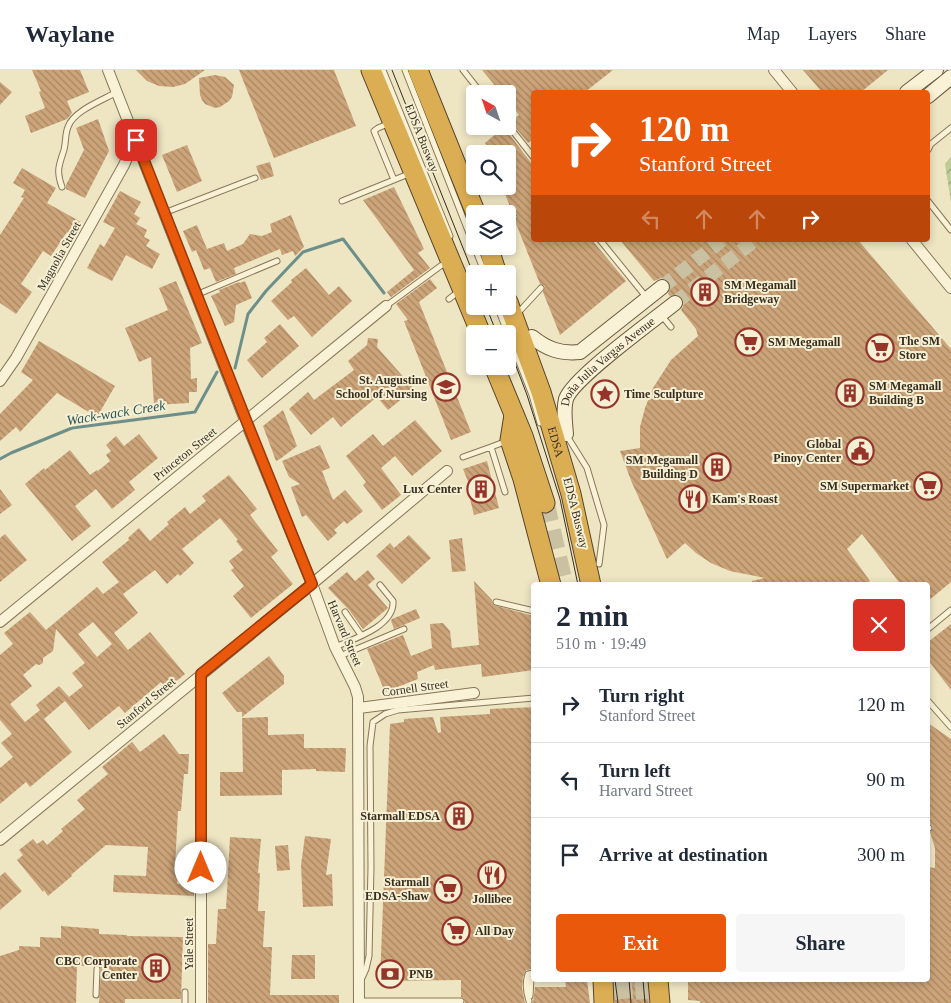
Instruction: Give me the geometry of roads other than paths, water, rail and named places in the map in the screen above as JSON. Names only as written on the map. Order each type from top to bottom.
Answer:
[{"type":"highway","points":[[371,70],[414,172],[452,251],[456,294],[475,325]]},
{"type":"highway","points":[[418,70],[473,205]]},
{"type":"highway","name":"EDSA","points":[[512,315],[541,392],[571,494],[589,582]]},
{"type":"highway","points":[[514,315],[532,337],[566,434],[603,582]]},
{"type":"highway","points":[[498,375],[536,474],[544,503]]},
{"type":"highway","points":[[514,415],[510,440],[526,488],[550,582]]},
{"type":"highway","points":[[603,982],[604,1003]]},
{"type":"highway","points":[[658,982],[660,1003]]},
{"type":"main road","points":[[910,90],[936,70]]},
{"type":"main road","points":[[930,94],[951,77]]},
{"type":"main road","points":[[930,101],[951,85]]},
{"type":"main road","name":"Doña Julia Vargas Avenue","points":[[580,352],[662,287]]},
{"type":"main road","name":"Doña Julia Vargas Avenue","points":[[566,434],[565,411],[567,399],[579,381],[675,303]]},
{"type":"main road","points":[[532,337],[543,346],[557,352],[580,352],[577,360],[581,368],[585,370],[594,368]]},
{"type":"street","name":"Harvard Street","points":[[108,70],[337,651],[355,687],[359,708],[359,1002]]},
{"type":"street","points":[[774,70],[790,90]]},
{"type":"street","name":"Magnolia Street","points":[[0,381],[16,358],[124,165],[136,140]]},
{"type":"street","points":[[914,242],[951,288]]},
{"type":"street","name":"Princeton Street","points":[[0,622],[386,306]]},
{"type":"street","name":"Stanford Street","points":[[0,840],[447,471]]},
{"type":"street","name":"Yale Street","points":[[201,674],[201,1003]]},
{"type":"street","name":"Cornell Street","points":[[359,708],[474,693]]},
{"type":"lane","name":"EDSA Busway","points":[[383,70],[452,251]]},
{"type":"lane","name":"EDSA Busway","points":[[406,70],[482,265]]},
{"type":"lane","points":[[463,70],[475,85]]},
{"type":"lane","points":[[62,187],[57,174],[70,122],[75,115],[117,92]]},
{"type":"lane","points":[[392,122],[374,131],[394,180]]},
{"type":"lane","points":[[930,147],[951,128]]},
{"type":"lane","points":[[516,135],[531,154]]},
{"type":"lane","points":[[342,201],[414,172]]},
{"type":"lane","points":[[164,213],[255,178]]},
{"type":"lane","points":[[930,204],[951,230]]},
{"type":"lane","points":[[602,242],[648,298]]},
{"type":"lane","points":[[386,306],[433,270],[452,251]]},
{"type":"lane","points":[[196,295],[278,261]]},
{"type":"lane","points":[[516,306],[541,288]]},
{"type":"lane","points":[[501,315],[532,395],[543,432]]},
{"type":"lane","points":[[661,315],[671,327]]},
{"type":"lane","points":[[463,457],[510,440]]},
{"type":"lane","points":[[491,447],[505,492]]},
{"type":"lane","points":[[337,651],[379,626],[393,610],[394,601],[380,585]]},
{"type":"lane","points":[[496,602],[531,610]]},
{"type":"lane","points":[[930,627],[951,610]]},
{"type":"lane","points":[[345,612],[361,635]]},
{"type":"lane","points":[[337,651],[404,629]]},
{"type":"lane","points":[[359,985],[369,956],[371,867],[370,746],[373,722],[385,714],[398,710],[531,698]]},
{"type":"lane","points":[[930,703],[951,727]]},
{"type":"lane","points":[[96,995],[97,969]]},
{"type":"lane","points":[[529,1002],[526,992],[527,977],[528,974],[531,974]]},
{"type":"lane","points":[[529,1002],[531,978]]},
{"type":"lane","points":[[185,992],[185,1003]]},
{"type":"lane","points":[[359,1002],[461,1001]]},
{"type":"waterway","name":"Wack-wack Creek","points":[[235,368],[248,314],[266,291],[303,252],[343,239],[384,293]]},
{"type":"waterway","name":"Wack-wack Creek","points":[[0,459],[72,428],[195,412],[217,372]]},
{"type":"tunnel","points":[[662,287],[719,242]]},
{"type":"tunnel","points":[[675,303],[752,242]]},
{"type":"tunnel","points":[[545,503],[563,582]]},
{"type":"tunnel","points":[[622,982],[624,1003]]},
{"type":"tunnel","points":[[644,982],[646,1003]]},
{"type":"tram line","points":[[392,70],[470,265]]},
{"type":"tram line","points":[[490,315],[493,325]]},
{"type":"tram line","points":[[516,366],[560,499],[577,582]]},
{"type":"tram line","points":[[615,982],[618,1003]]},
{"type":"tram line","points":[[629,982],[631,1003]]},
{"type":"tram line","points":[[643,982],[645,1003]]},
{"type":"place","name":"SM Megamall Bridgeway","points":[[705,292]]},
{"type":"place","name":"SM Megamall","points":[[749,342]]},
{"type":"place","name":"The SM Store","points":[[880,348]]},
{"type":"place","name":"St. Augustine School of Nursing","points":[[446,387]]},
{"type":"place","name":"SM Megamall Building B","points":[[850,393]]},
{"type":"place","name":"Time Sculpture","points":[[605,394]]},
{"type":"place","name":"Global Pinoy Center","points":[[860,451]]},
{"type":"place","name":"SM Megamall Building D","points":[[717,467]]},
{"type":"place","name":"SM Supermarket","points":[[928,486]]},
{"type":"place","name":"Lux Center","points":[[481,489]]},
{"type":"place","name":"Kam's Roast","points":[[693,499]]},
{"type":"place","name":"Starmall EDSA","points":[[459,816]]},
{"type":"place","name":"Jollibee","points":[[492,875]]},
{"type":"place","name":"Starmall EDSA-Shaw","points":[[448,889]]},
{"type":"place","name":"All Day","points":[[456,931]]},
{"type":"place","name":"CBC Corporate Center","points":[[156,968]]},
{"type":"place","name":"PNB","points":[[390,974]]}]
